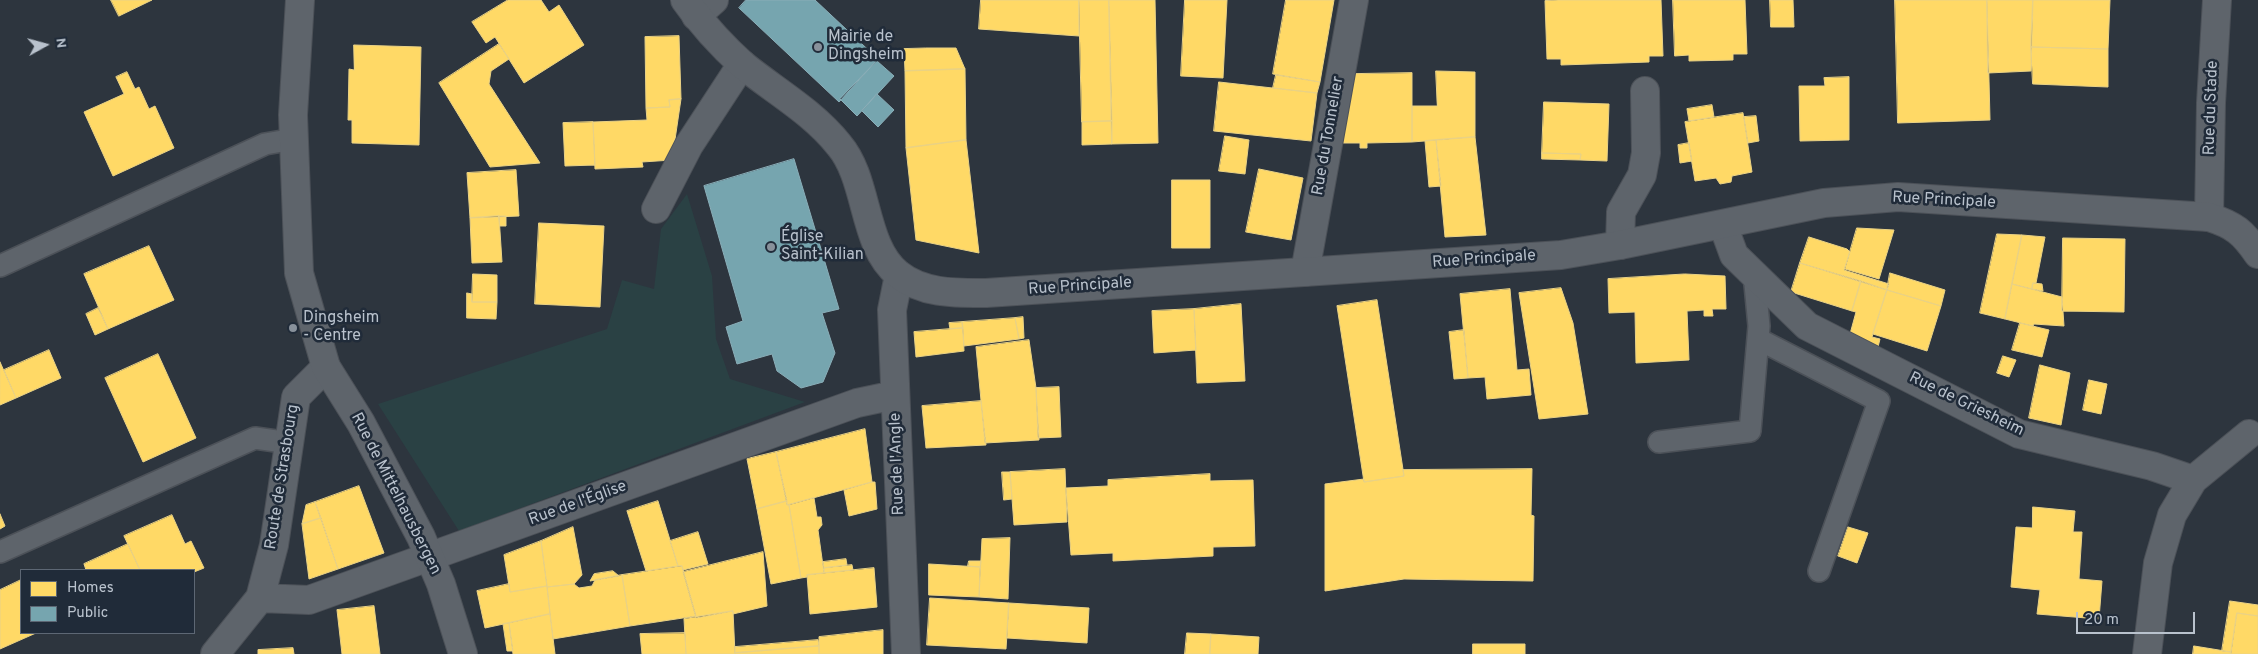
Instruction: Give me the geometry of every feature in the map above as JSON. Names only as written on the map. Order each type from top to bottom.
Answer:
[{"type":"street","points":[[300,0],[293,115],[298,273],[326,367]]},
{"type":"street","name":"Rue du Tonnelier","points":[[1305,272],[1354,0]]},
{"type":"street","name":"Rue du Stade","points":[[2209,217],[2211,103],[2217,0]]},
{"type":"street","name":"Rue Principale","points":[[698,5],[742,64],[818,122],[841,146],[854,171],[876,241],[886,262],[899,275],[918,285],[941,292],[986,293],[1561,255],[1723,225],[1824,203],[1898,197],[2209,217],[2230,224],[2245,236],[2258,254]]},
{"type":"street","points":[[656,209],[689,144],[742,64]]},
{"type":"street","points":[[1620,245],[1621,212],[1642,175],[1646,153],[1645,92]]},
{"type":"street","name":"Rue de Griesheim","points":[[1723,225],[1734,255],[1808,326],[2019,434],[2152,466],[2193,480]]},
{"type":"street","name":"Rue de l'Angle","points":[[899,275],[892,310],[906,654]]},
{"type":"street","name":"Route de Strasbourg","points":[[215,654],[260,598],[274,545],[296,397],[326,367]]},
{"type":"street","name":"Rue de Mittelhausbergen","points":[[326,367],[361,423],[421,537],[441,584],[463,654]]},
{"type":"street","name":"Rue de l'Église","points":[[260,598],[309,600],[857,403],[895,395]]},
{"type":"street","points":[[2147,654],[2158,562],[2172,515],[2193,480],[2255,431]]},
{"type":"lane","points":[[0,266],[265,144],[294,140]]},
{"type":"lane","points":[[1659,442],[1750,431],[1759,326],[1754,274]]},
{"type":"lane","points":[[1758,339],[1880,401],[1819,570]]},
{"type":"lane","points":[[0,552],[255,438],[290,443]]},
{"type":"green space","points":[[687,194],[712,276],[716,339],[730,379],[805,402],[459,531],[378,404],[607,329],[622,280],[654,289],[661,229]]},
{"type":"building: Homes","points":[[111,0],[152,0],[119,16]]},
{"type":"building: Homes","points":[[508,0],[541,0],[549,12],[559,5],[584,45],[524,83],[495,37],[486,43],[472,22]]},
{"type":"building: Homes","points":[[981,0],[1079,0],[1079,36],[979,29]]},
{"type":"building: Homes","points":[[1079,0],[1109,0],[1112,121],[1082,122]]},
{"type":"building: Homes","points":[[1109,0],[1155,0],[1158,143],[1112,144]]},
{"type":"building: Homes","points":[[1185,0],[1227,0],[1223,78],[1181,76]]},
{"type":"building: Homes","points":[[1286,0],[1334,0],[1320,82],[1273,74]]},
{"type":"building: Homes","points":[[1661,0],[1663,56],[1649,56],[1649,62],[1561,65],[1561,59],[1547,59],[1545,1]]},
{"type":"building: Homes","points":[[1673,0],[1745,0],[1747,54],[1733,54],[1733,60],[1689,61],[1689,55],[1675,56]]},
{"type":"building: Homes","points":[[1770,0],[1793,0],[1794,27],[1771,27]]},
{"type":"building: Homes","points":[[1895,0],[1987,0],[1990,120],[1898,123]]},
{"type":"building: Homes","points":[[1987,0],[2033,0],[2031,71],[1988,73]]},
{"type":"building: Homes","points":[[2033,0],[2110,0],[2108,49],[2031,47]]},
{"type":"building: Homes","points":[[679,36],[681,99],[669,100],[670,107],[646,108],[645,37]]},
{"type":"building: Homes","points":[[499,44],[509,59],[491,71],[489,84],[540,163],[490,167],[439,83]]},
{"type":"building: Homes","points":[[354,45],[421,47],[419,145],[352,143],[352,120],[348,120],[349,69],[354,70]]},
{"type":"building: Homes","points":[[2031,47],[2108,49],[2108,87],[2033,84]]},
{"type":"building: Homes","points":[[956,48],[965,69],[905,71],[904,49]]},
{"type":"building: Homes","points":[[965,69],[966,140],[906,148],[905,71]]},
{"type":"building: Homes","points":[[1436,71],[1475,72],[1475,137],[1412,142],[1412,106],[1437,106]]},
{"type":"building: Homes","points":[[127,72],[135,89],[139,87],[149,109],[155,106],[174,148],[113,176],[84,112],[124,94],[116,77]]},
{"type":"building: Homes","points":[[1412,73],[1412,142],[1367,143],[1367,148],[1360,148],[1360,143],[1342,143],[1355,74]]},
{"type":"building: Homes","points":[[1276,75],[1320,82],[1317,93],[1273,88]]},
{"type":"building: Homes","points":[[1849,77],[1849,140],[1800,141],[1799,86],[1825,86],[1824,78]]},
{"type":"building: Homes","points":[[1219,82],[1317,93],[1311,141],[1214,131]]},
{"type":"building: Homes","points":[[681,99],[672,160],[642,162],[643,167],[595,169],[593,122],[647,120],[646,108],[670,107],[669,100]]},
{"type":"building: Homes","points":[[1544,102],[1609,104],[1607,161],[1580,160],[1581,154],[1542,153]]},
{"type":"building: Homes","points":[[1712,105],[1714,117],[1689,121],[1687,109]]},
{"type":"building: Homes","points":[[1743,113],[1752,172],[1732,176],[1731,182],[1720,184],[1716,178],[1695,181],[1685,122]]},
{"type":"building: Homes","points":[[1756,116],[1759,141],[1748,143],[1744,117]]},
{"type":"building: Homes","points":[[1112,121],[1112,144],[1082,145],[1082,122]]},
{"type":"building: Homes","points":[[593,122],[595,165],[565,166],[563,123]]},
{"type":"building: Homes","points":[[1225,136],[1249,140],[1245,174],[1219,171]]},
{"type":"building: Homes","points":[[1475,137],[1486,235],[1445,237],[1436,140]]},
{"type":"building: Homes","points":[[966,140],[979,253],[916,240],[906,148]]},
{"type":"building: Homes","points":[[1436,140],[1441,186],[1429,187],[1425,141]]},
{"type":"building: Homes","points":[[1689,143],[1692,161],[1680,163],[1678,145]]},
{"type":"building: Homes","points":[[1542,153],[1581,154],[1580,160],[1542,159]]},
{"type":"building: Homes","points":[[1259,169],[1303,178],[1291,240],[1246,232]]},
{"type":"building: Homes","points":[[516,170],[519,216],[470,218],[467,173]]},
{"type":"building: Homes","points":[[1172,180],[1210,180],[1210,248],[1172,248]]},
{"type":"building: Homes","points":[[499,216],[506,216],[506,226],[500,226]]},
{"type":"building: Homes","points":[[499,216],[502,262],[472,263],[470,218]]},
{"type":"building: Homes","points":[[539,223],[604,226],[600,307],[535,304]]},
{"type":"building: Homes","points":[[1857,228],[1894,230],[1879,279],[1845,269]]},
{"type":"building: Homes","points":[[1997,234],[2022,235],[2005,319],[1980,313]]},
{"type":"building: Homes","points":[[2022,235],[2045,237],[2036,283],[2033,283],[2032,289],[2012,284]]},
{"type":"building: Homes","points":[[1809,237],[1847,249],[1850,252],[1844,270],[1889,284],[1887,290],[1800,263]]},
{"type":"building: Homes","points":[[2063,238],[2125,239],[2124,312],[2062,311]]},
{"type":"building: Homes","points":[[149,246],[174,300],[108,329],[84,274]]},
{"type":"building: Homes","points":[[1800,263],[1861,281],[1852,311],[1791,292]]},
{"type":"building: Homes","points":[[1890,273],[1945,290],[1941,306],[1887,290]]},
{"type":"building: Homes","points":[[473,274],[497,275],[497,302],[472,302]]},
{"type":"building: Homes","points":[[1685,274],[1725,276],[1726,309],[1712,309],[1713,316],[1704,316],[1704,310],[1687,311],[1689,360],[1636,363],[1635,312],[1609,313],[1608,279]]},
{"type":"building: Homes","points":[[1861,281],[1887,290],[1872,337],[1880,339],[1878,347],[1850,334],[1856,312],[1852,311]]},
{"type":"building: Homes","points":[[2033,283],[2042,284],[2043,291],[2032,289]]},
{"type":"building: Homes","points":[[2012,284],[2062,297],[2064,326],[2034,324],[2033,326],[2005,319]]},
{"type":"building: Homes","points":[[1561,288],[1573,323],[1588,414],[1539,419],[1519,293]]},
{"type":"building: Homes","points":[[1510,289],[1517,370],[1529,369],[1531,395],[1487,399],[1485,377],[1468,378],[1460,294]]},
{"type":"building: Homes","points":[[1887,290],[1941,306],[1927,351],[1873,334]]},
{"type":"building: Homes","points":[[467,293],[472,294],[472,302],[497,302],[496,319],[467,318]]},
{"type":"building: Homes","points":[[1377,300],[1404,476],[1364,482],[1337,306]]},
{"type":"building: Homes","points":[[1241,304],[1245,381],[1197,383],[1194,309]]},
{"type":"building: Homes","points":[[98,308],[108,329],[95,335],[86,314]]},
{"type":"building: Homes","points":[[1194,309],[1196,350],[1154,353],[1152,311]]},
{"type":"building: Homes","points":[[1023,317],[1024,338],[1019,339],[1015,318]]},
{"type":"building: Homes","points":[[1015,318],[1019,339],[964,346],[962,322]]},
{"type":"building: Homes","points":[[962,322],[963,328],[950,329],[949,323]]},
{"type":"building: Homes","points":[[2020,323],[2049,330],[2042,357],[2012,350]]},
{"type":"building: Homes","points":[[963,328],[964,351],[916,357],[914,332]]},
{"type":"building: Homes","points":[[1464,330],[1468,378],[1454,379],[1449,332]]},
{"type":"building: Homes","points":[[1029,340],[1036,388],[1039,440],[985,443],[976,347]]},
{"type":"building: Homes","points":[[49,350],[61,378],[16,398],[4,370]]},
{"type":"building: Homes","points":[[158,354],[196,438],[143,462],[105,378]]},
{"type":"building: Homes","points":[[2003,356],[2016,360],[2009,377],[1997,373]]},
{"type":"building: Homes","points":[[0,362],[16,398],[0,405]]},
{"type":"building: Homes","points":[[2040,365],[2070,373],[2061,425],[2029,418]]},
{"type":"building: Homes","points":[[2089,380],[2107,384],[2101,414],[2083,410]]},
{"type":"building: Homes","points":[[1059,387],[1061,437],[1038,438],[1036,388]]},
{"type":"building: Homes","points":[[981,401],[986,445],[926,448],[922,406]]},
{"type":"building: Homes","points":[[865,429],[872,482],[787,505],[776,452]]},
{"type":"building: Homes","points":[[776,452],[787,501],[757,509],[747,459]]},
{"type":"building: Homes","points":[[1065,469],[1067,522],[1014,525],[1010,472]]},
{"type":"building: Homes","points":[[1532,469],[1531,515],[1534,516],[1533,581],[1404,579],[1325,591],[1325,484],[1364,479],[1364,482],[1404,476],[1403,470]]},
{"type":"building: Homes","points":[[1002,472],[1010,472],[1012,499],[1004,500]]},
{"type":"building: Homes","points":[[1210,474],[1210,481],[1253,480],[1255,546],[1213,547],[1213,556],[1113,561],[1113,553],[1071,555],[1066,488],[1108,486],[1108,480]]},
{"type":"building: Homes","points":[[875,482],[877,509],[849,516],[844,490]]},
{"type":"building: Homes","points":[[359,486],[384,553],[338,569],[315,502]]},
{"type":"building: Homes","points":[[814,498],[817,517],[821,517],[822,525],[818,530],[824,573],[807,575],[807,577],[801,578],[789,505]]},
{"type":"building: Homes","points":[[658,501],[678,566],[646,571],[627,511]]},
{"type":"building: Homes","points":[[787,501],[801,578],[771,584],[757,509]]},
{"type":"building: Homes","points":[[315,502],[321,518],[302,524],[306,505]]},
{"type":"building: Homes","points":[[2033,507],[2075,511],[2073,532],[2082,532],[2079,579],[2102,581],[2099,619],[2037,614],[2040,590],[2011,587],[2016,527],[2032,528]]},
{"type":"building: Homes","points":[[0,514],[5,526],[0,529]]},
{"type":"building: Homes","points":[[172,515],[185,544],[191,541],[204,568],[195,572],[195,569],[140,569],[124,536]]},
{"type":"building: Homes","points":[[321,518],[338,569],[309,579],[302,524]]},
{"type":"building: Homes","points":[[573,527],[582,575],[574,584],[547,587],[541,541]]},
{"type":"building: Homes","points":[[1848,527],[1868,533],[1857,563],[1838,556]]},
{"type":"building: Homes","points":[[698,532],[708,564],[683,570],[682,566],[678,566],[670,541]]},
{"type":"building: Homes","points":[[1010,538],[1008,599],[979,597],[982,539]]},
{"type":"building: Homes","points":[[541,541],[547,586],[510,592],[504,555]]},
{"type":"building: Homes","points":[[128,544],[140,569],[86,569],[84,564]]},
{"type":"building: Homes","points":[[763,552],[767,606],[733,614],[733,611],[696,618],[683,572]]},
{"type":"building: Homes","points":[[846,559],[847,565],[824,568],[823,562]]},
{"type":"building: Homes","points":[[969,561],[981,561],[980,567],[968,566]]},
{"type":"building: Homes","points":[[929,564],[980,567],[979,597],[929,595]]},
{"type":"building: Homes","points":[[852,565],[853,570],[824,573],[824,568]]},
{"type":"building: Homes","points":[[682,566],[696,616],[630,626],[622,575]]},
{"type":"building: Homes","points":[[874,568],[877,607],[810,614],[807,575]]},
{"type":"building: Homes","points":[[613,571],[619,576],[590,581],[594,574]]},
{"type":"building: Homes","points":[[622,575],[630,626],[553,639],[547,587],[574,584],[579,588],[592,586],[595,580]]},
{"type":"building: Homes","points":[[20,580],[20,634],[34,634],[0,649],[0,590]]},
{"type":"building: Homes","points":[[509,584],[510,592],[547,586],[550,614],[485,628],[477,591]]},
{"type":"building: Homes","points":[[930,598],[1009,603],[1006,649],[927,645]]},
{"type":"building: Homes","points":[[2230,601],[2258,605],[2258,616],[2237,613],[2231,652],[2222,651]]},
{"type":"building: Homes","points":[[1009,603],[1089,608],[1087,643],[1007,638]]},
{"type":"building: Homes","points":[[374,606],[380,654],[342,654],[337,610]]},
{"type":"building: Homes","points":[[733,611],[735,654],[686,654],[684,619]]},
{"type":"building: Homes","points":[[2237,613],[2258,616],[2258,654],[2231,654]]},
{"type":"building: Homes","points":[[550,614],[555,654],[513,654],[509,623]]},
{"type":"building: Homes","points":[[509,623],[513,651],[507,651],[503,624]]},
{"type":"building: Homes","points":[[883,630],[883,654],[819,654],[819,637]]},
{"type":"building: Homes","points":[[685,633],[686,654],[642,654],[640,634]]},
{"type":"building: Homes","points":[[1187,633],[1211,634],[1210,654],[1185,654]]},
{"type":"building: Homes","points":[[1211,634],[1259,637],[1258,654],[1210,654]]},
{"type":"building: Homes","points":[[818,640],[819,646],[735,653],[735,647]]},
{"type":"building: Homes","points":[[1473,644],[1525,644],[1525,654],[1473,654]]},
{"type":"building: Homes","points":[[819,646],[819,654],[735,654],[735,653]]},
{"type":"building: Homes","points":[[2194,646],[2231,652],[2231,654],[2193,654]]},
{"type":"building: Homes","points":[[293,648],[294,654],[258,654],[258,650]]},
{"type":"building: Public","points":[[746,0],[815,0],[878,59],[839,102],[739,8]]},
{"type":"building: Public","points":[[877,61],[894,76],[857,116],[840,99]]},
{"type":"building: Public","points":[[877,94],[894,110],[878,127],[862,111]]},
{"type":"building: Public","name":"Église Saint-Kilian","points":[[794,159],[839,309],[822,313],[835,353],[823,382],[801,388],[777,371],[772,354],[737,364],[726,327],[743,321],[704,186]]},
{"type":"place","name":"Mairie de Dingsheim","points":[[818,47]]},
{"type":"place","name":"Église Saint-Kilian","points":[[771,247]]},
{"type":"place","name":"Dingsheim - Centre","points":[[293,328]]}]
